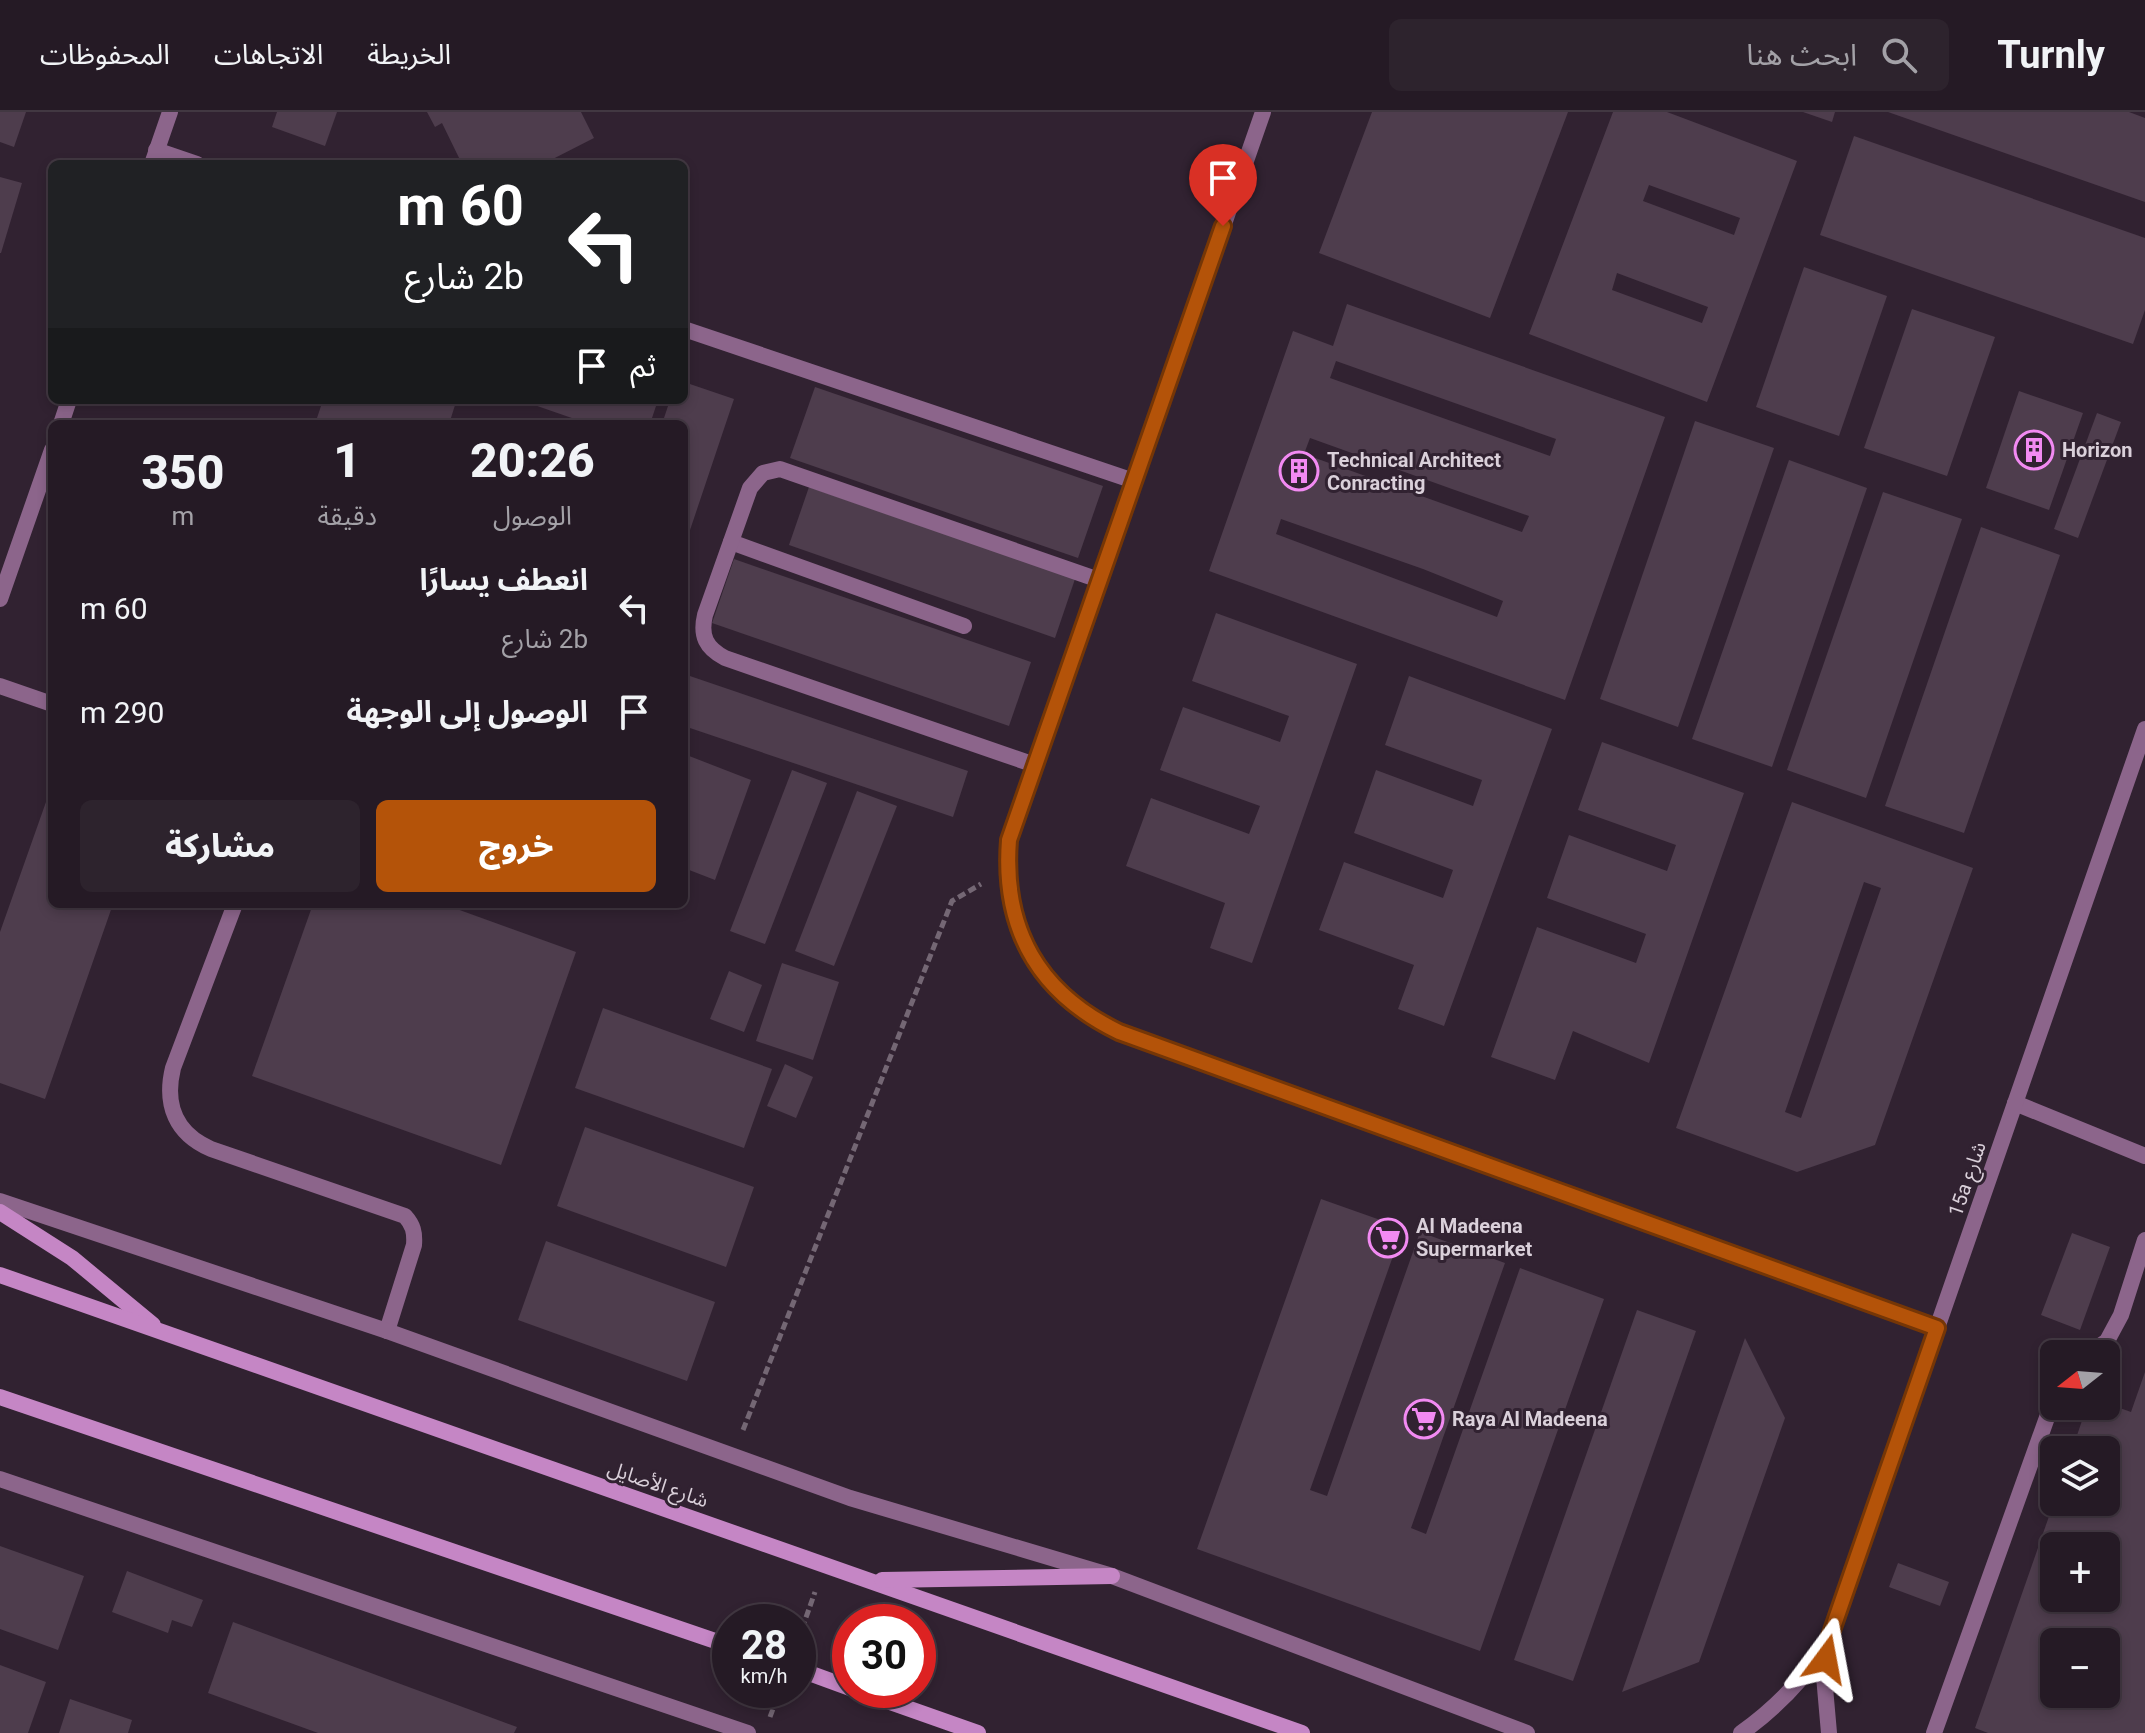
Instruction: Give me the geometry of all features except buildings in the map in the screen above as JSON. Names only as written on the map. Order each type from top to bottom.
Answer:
[{"type":"main road","points":[[0,1212],[72,1258],[160,1331]]},
{"type":"main road","name":"شارع الأصايل","points":[[0,1275],[1302,1733]]},
{"type":"main road","points":[[0,1397],[712,1640]]},
{"type":"main road","points":[[872,1580],[1112,1576]]},
{"type":"main road","points":[[907,1708],[978,1733]]},
{"type":"street","points":[[154,157],[170,112]]},
{"type":"street","points":[[1263,112],[1009,840],[1006,870],[1018,929],[1031,955],[1047,980],[1092,1019],[1119,1032],[1937,1328]]},
{"type":"street","points":[[688,330],[1134,481]]},
{"type":"street","points":[[0,599],[48,461]]},
{"type":"street","points":[[1035,765],[713,652],[705,641],[702,628],[731,542],[756,480],[763,473],[780,469],[1099,580]]},
{"type":"street","points":[[731,542],[964,626]]},
{"type":"street","points":[[0,686],[48,703]]},
{"type":"street","name":"15a شارع","points":[[1829,1733],[1824,1676],[1828,1642],[2145,729]]},
{"type":"street","points":[[233,908],[173,1068],[169,1093],[174,1117],[183,1131],[211,1149],[405,1216],[412,1224],[414,1245],[387,1331]]},
{"type":"street","points":[[2015,1103],[2145,1156]]},
{"type":"street","points":[[0,1201],[387,1331],[850,1498],[1112,1576],[1527,1733]]},
{"type":"street","points":[[2108,1340],[2121,1315],[2145,1240]]},
{"type":"street","points":[[1934,1733],[2046,1420]]},
{"type":"street","points":[[0,1479],[748,1733]]},
{"type":"street","name":"15a شارع","points":[[1741,1733],[1786,1696],[1809,1671],[1828,1642]]},
{"type":"path","points":[[733,1456],[952,901],[1006,870]]},
{"type":"path","points":[[769,1719],[773,1708]]},
{"type":"place","name":"Horizon","points":[[2034,450]]},
{"type":"place","name":"Technical Architect Conracting","points":[[1299,471]]},
{"type":"place","name":"Al Madeena Supermarket","points":[[1388,1238]]},
{"type":"place","name":"Raya Al Madeena","points":[[1424,1419]]},
{"type":"route","points":[[1223,226],[1009,840],[1006,870],[1018,929],[1047,980],[1092,1019],[1119,1032],[1937,1328],[1828,1642],[1826,1659]]}]
